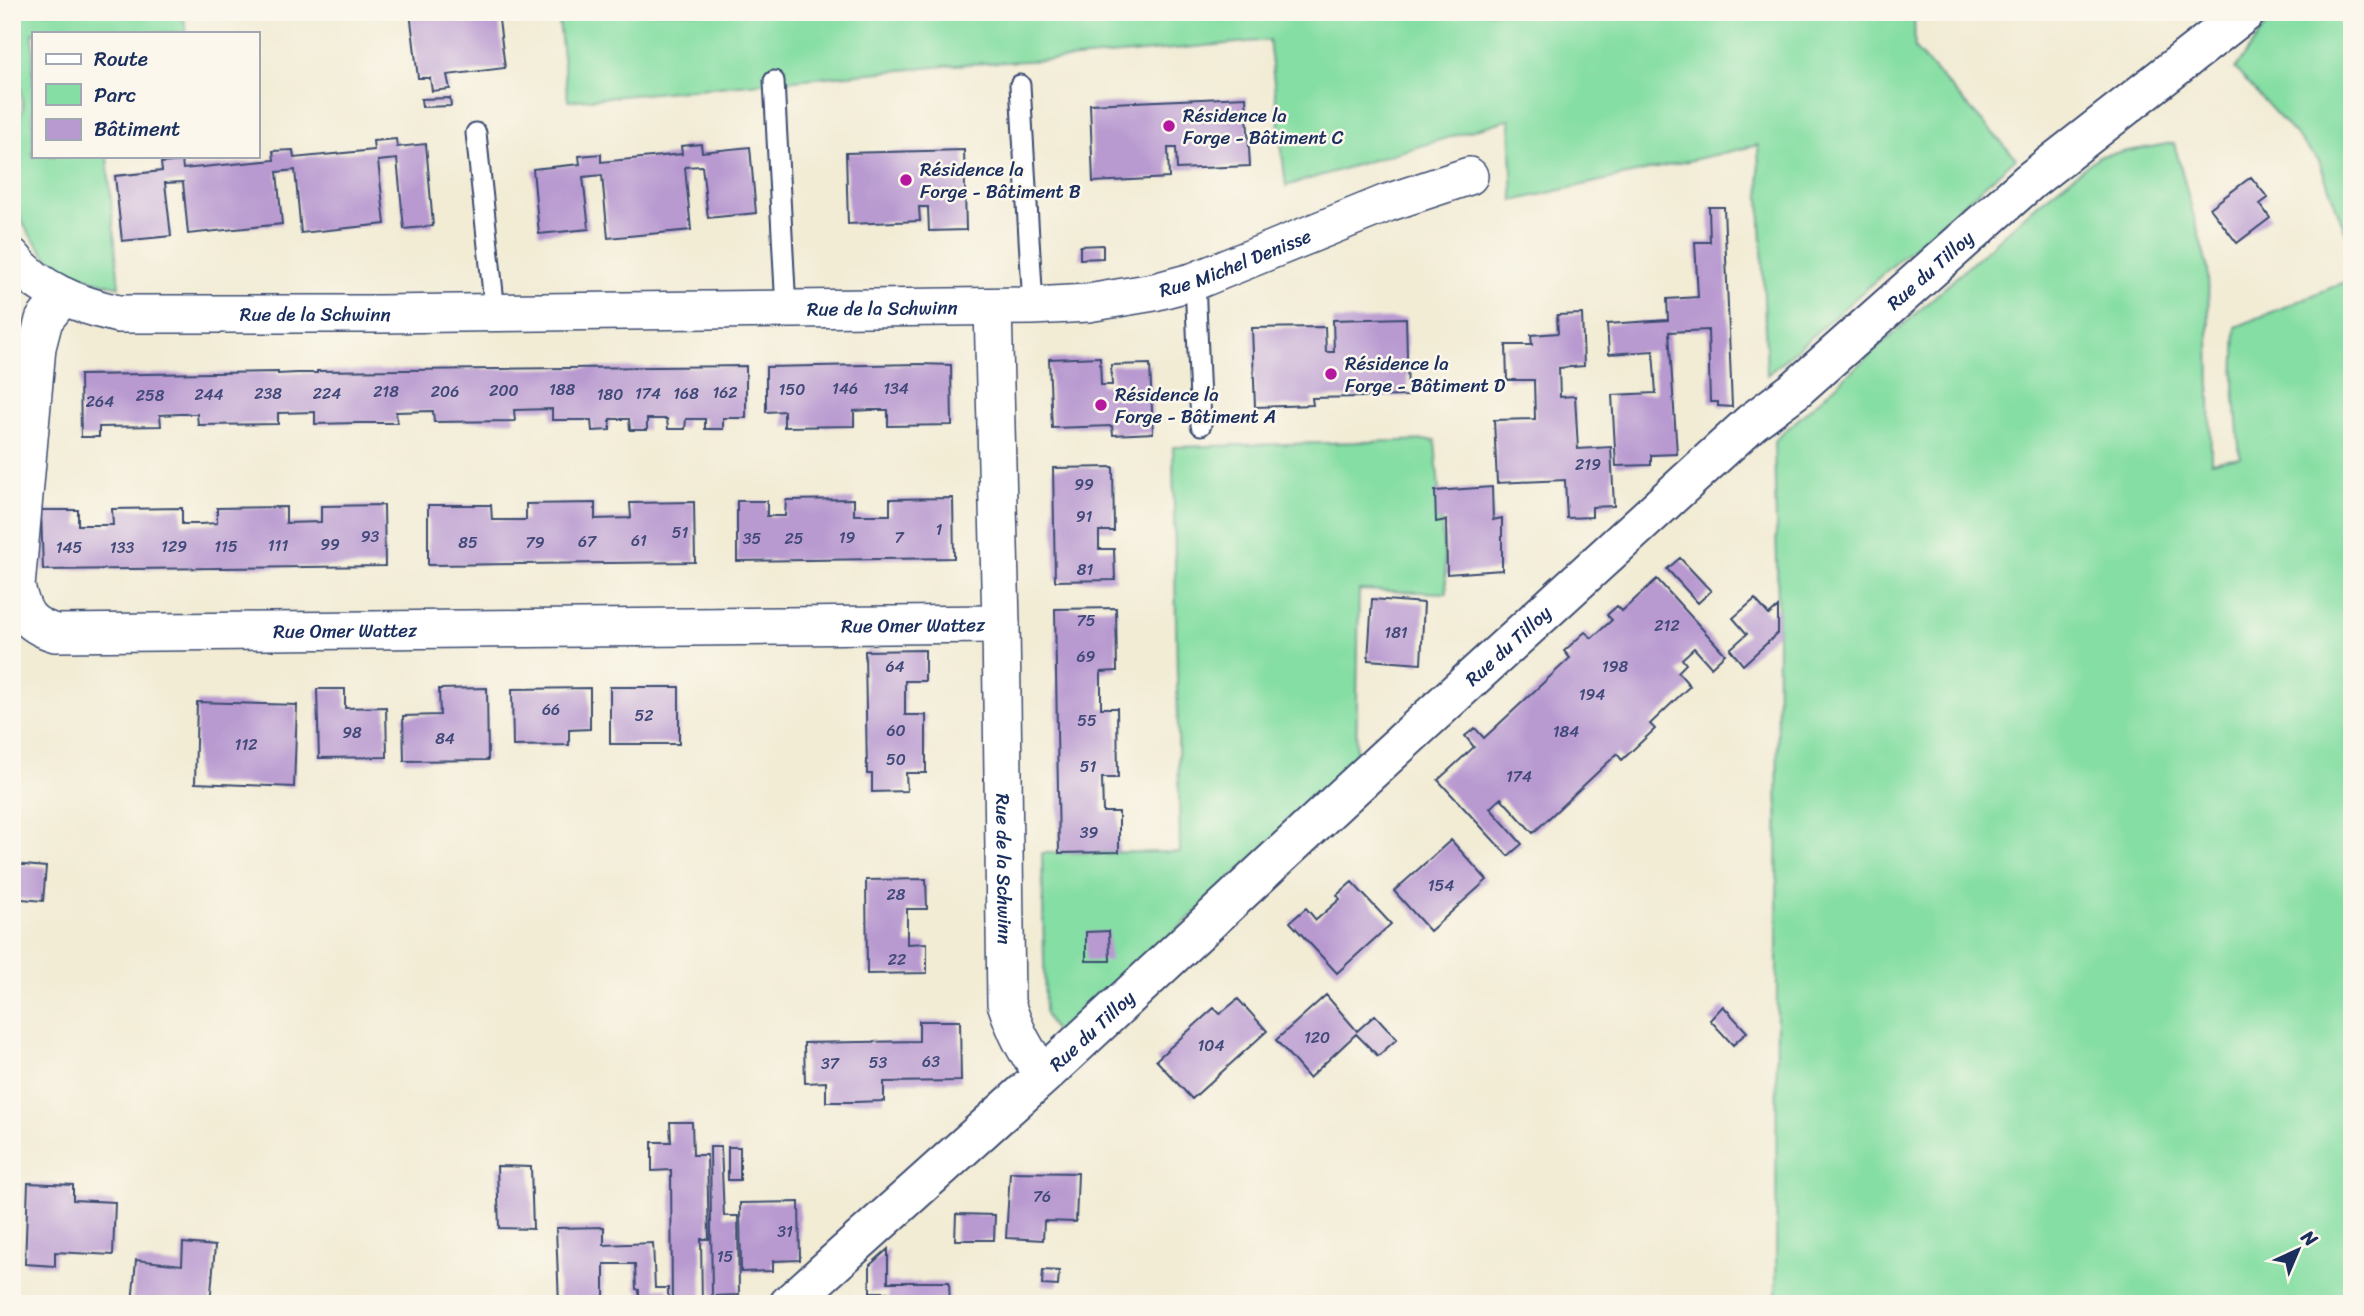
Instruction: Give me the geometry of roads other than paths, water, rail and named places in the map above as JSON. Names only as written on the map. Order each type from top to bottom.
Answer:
[{"type":"street","name":"Rue du Tilloy","points":[[789,1304],[1045,1074],[1752,422],[1795,390],[2030,181],[2246,12]]},
{"type":"street","name":"Rue Michel Denisse","points":[[993,307],[1088,303],[1154,292],[1195,281],[1387,203],[1469,176]]},
{"type":"street","name":"Rue de la Schwinn","points":[[12,257],[25,274],[63,296],[91,308],[118,314],[993,307],[1006,1003],[1017,1035],[1045,1074]]},
{"type":"street","name":"Rue Omer Wattez","points":[[63,296],[44,320],[37,347],[16,587],[22,608],[30,621],[55,633],[1001,624]]},
{"type":"lane","points":[[774,81],[786,310]]},
{"type":"lane","points":[[1020,85],[1033,306]]},
{"type":"lane","points":[[476,133],[495,312]]},
{"type":"lane","points":[[1195,281],[1201,425]]},
{"type":"place","name":"Résidence la Forge - Bâtiment C","points":[[1169,126]]},
{"type":"place","name":"Résidence la Forge - Bâtiment B","points":[[906,180]]},
{"type":"place","name":"Résidence la Forge - Bâtiment D","points":[[1331,374]]},
{"type":"place","name":"Résidence la Forge - Bâtiment A","points":[[1101,405]]}]
